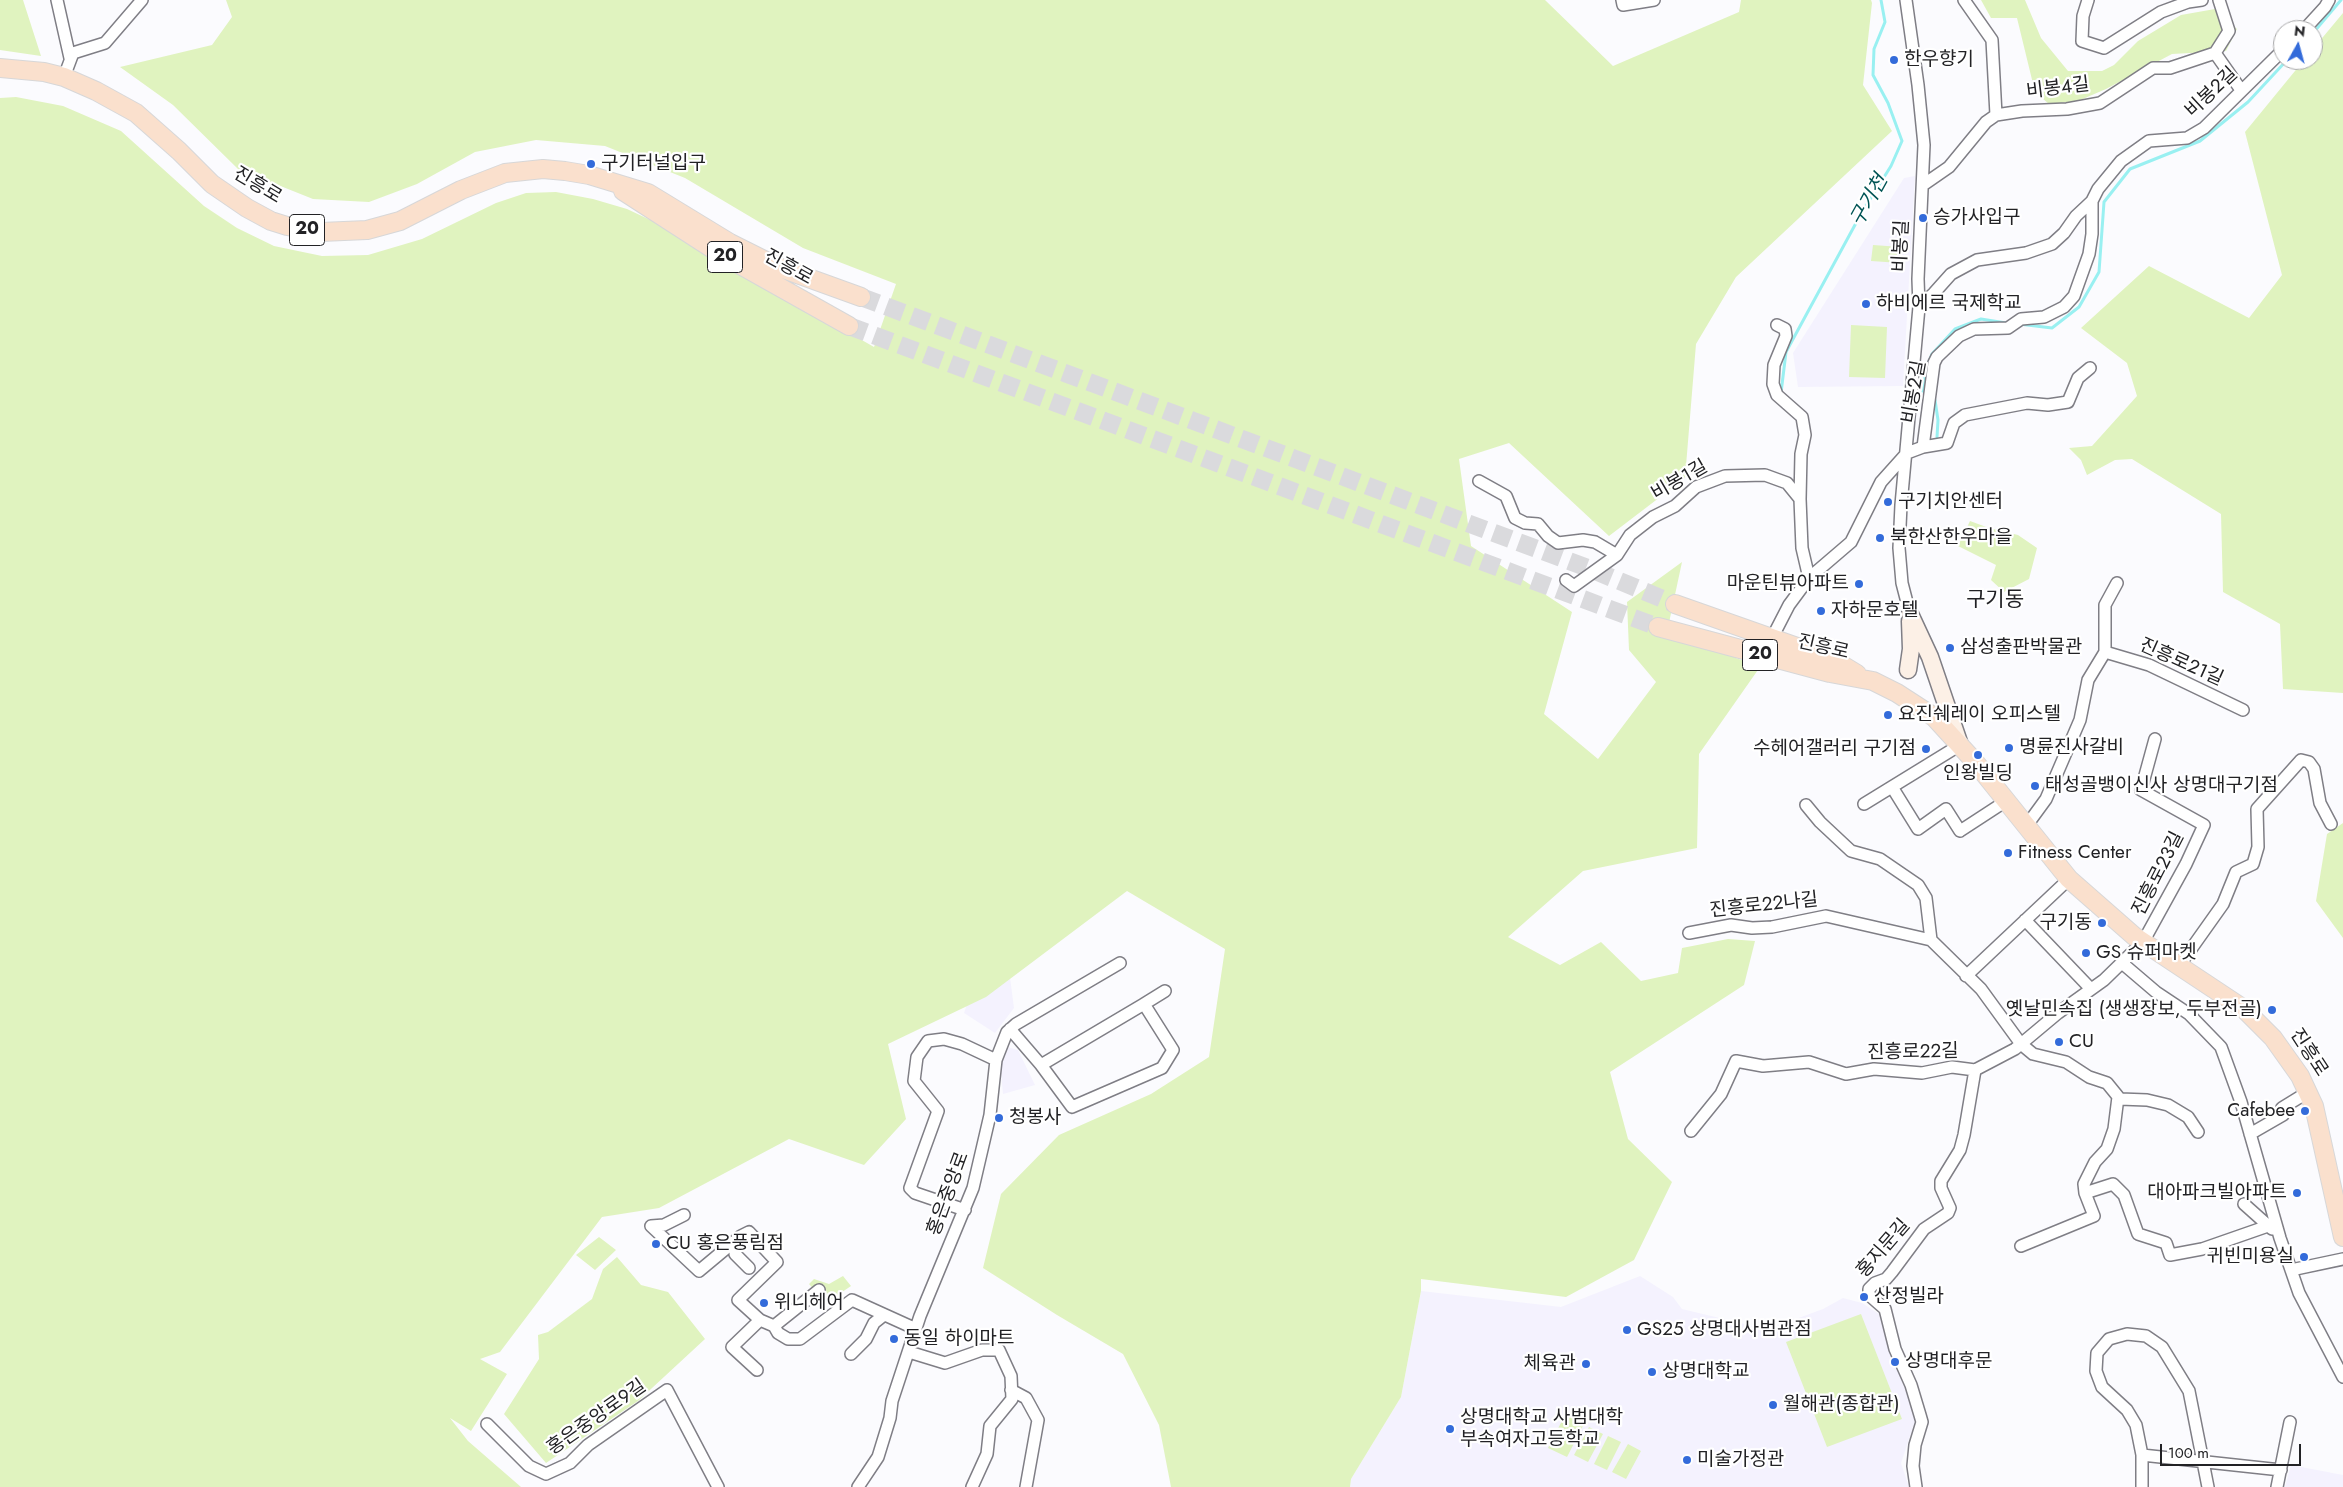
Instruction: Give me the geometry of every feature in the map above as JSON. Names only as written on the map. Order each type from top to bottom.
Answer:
[{"type":"main road","name":"진흥로","points":[[0,68],[44,72],[64,77],[96,91],[136,113],[179,151],[212,184],[247,208],[270,221],[300,229],[321,232],[346,232],[379,227],[400,221],[468,187],[505,173],[543,170],[565,171],[605,180],[648,193],[730,242],[778,266],[861,297]]},
{"type":"main road","name":"진흥로","points":[[605,180],[718,253],[848,326]]},
{"type":"main road","name":"진흥로","points":[[1676,604],[1834,660],[1864,678],[1897,693],[1934,717],[1960,745],[2069,878],[2143,942],[2210,984],[2244,1009],[2278,1045],[2308,1092],[2343,1237]]},
{"type":"main road","points":[[1910,614],[1930,657],[1960,745]]},
{"type":"main road","points":[[1908,670],[1911,649],[1910,614]]},
{"type":"main road","name":"진흥로","points":[[1658,627],[1830,673],[1864,678]]},
{"type":"main road","points":[[1897,693],[1908,670],[1918,656],[1930,657]]},
{"type":"street","points":[[57,0],[70,58]]},
{"type":"street","points":[[64,77],[72,53],[105,43],[142,0]]},
{"type":"street","points":[[1623,2],[1654,0]]},
{"type":"street","name":"비봉길","points":[[1906,0],[1921,108],[1924,145],[1918,279],[1919,307],[1901,504],[1899,548],[1902,583],[1910,614]]},
{"type":"street","points":[[1923,185],[1949,167],[1986,122],[1996,115],[1992,40],[1964,0]]},
{"type":"street","points":[[2088,0],[2083,16],[2082,41],[2104,48],[2161,12],[2188,2],[2202,0]]},
{"type":"street","points":[[2219,0],[2229,31],[2214,53],[2241,90]]},
{"type":"street","points":[[2314,20],[2326,7],[2329,0]]},
{"type":"street","name":"비봉4길","points":[[1996,115],[2022,111],[2067,109],[2100,103],[2153,68],[2170,68],[2214,53]]},
{"type":"street","name":"비봉2길","points":[[1919,307],[1951,274],[1977,260],[2026,253],[2052,244],[2092,201],[2098,188],[2121,161],[2149,141],[2186,138],[2204,128],[2273,60]]},
{"type":"street","name":"비봉2길","points":[[1923,447],[1930,386],[1934,363],[1937,357],[1959,336],[1974,329],[2008,328],[2021,319],[2044,317],[2064,307],[2074,296],[2090,254],[2093,226],[2092,201]]},
{"type":"street","points":[[1777,325],[1785,329],[1786,336],[1774,365],[1772,384],[1777,395],[1802,417],[1805,435],[1801,454],[1800,499],[1802,548],[1809,578]]},
{"type":"street","name":"비봉2길","points":[[1907,453],[1923,447],[1947,443],[1954,423],[1965,415],[2027,403],[2048,405],[2068,402],[2078,378],[2090,368]]},
{"type":"street","points":[[1772,638],[1790,605],[1809,578],[1851,542],[1881,482],[1907,453]]},
{"type":"street","name":"비봉1길","points":[[1566,580],[1574,586],[1617,555],[1630,536],[1653,517],[1675,506],[1696,488],[1725,476],[1765,475],[1787,483],[1800,499]]},
{"type":"street","points":[[1479,482],[1506,496],[1514,518],[1525,523],[1538,524],[1548,536],[1558,543],[1583,540],[1596,542],[1617,555]]},
{"type":"street","points":[[2027,825],[2046,799],[2080,720],[2088,680],[2105,652],[2105,605],[2117,583]]},
{"type":"street","name":"진흥로21길","points":[[2105,652],[2148,665],[2243,710]]},
{"type":"street","name":"진흥로23길","points":[[2143,942],[2186,864],[2204,825],[2141,790],[2155,739]]},
{"type":"street","points":[[1864,804],[1960,745]]},
{"type":"street","points":[[2179,966],[2224,904],[2236,872],[2253,864],[2258,846],[2257,809],[2301,760],[2309,762],[2314,768],[2320,803],[2331,824]]},
{"type":"street","points":[[1892,787],[1918,829],[1946,809],[1960,831],[2006,801]]},
{"type":"street","points":[[1806,805],[1820,822],[1851,851],[1880,859],[1918,886],[1926,898],[1931,940],[1980,989],[2021,1044],[2032,1054],[2066,1062],[2089,1077],[2107,1083],[2120,1099],[2147,1100],[2168,1105],[2188,1117],[2198,1132]]},
{"type":"street","points":[[1966,976],[2069,878]]},
{"type":"street","name":"진흥로22나길","points":[[1689,933],[1731,925],[1752,928],[1772,927],[1826,916],[1931,940]]},
{"type":"street","points":[[2025,920],[2091,989]]},
{"type":"street","name":"진흥로22길","points":[[1691,1131],[1721,1094],[1736,1061],[1763,1066],[1809,1062],[1846,1074],[1874,1069],[1922,1073],[1952,1067],[1975,1070],[2021,1044],[2058,1013],[2091,989],[2143,942]]},
{"type":"street","points":[[1120,963],[1010,1029],[1041,1065],[1072,1107],[1162,1068],[1173,1050],[1144,1004]]},
{"type":"street","points":[[2122,963],[2156,992],[2189,1014],[2221,1047],[2299,1292],[2343,1376]]},
{"type":"street","points":[[1041,1065],[1165,991]]},
{"type":"street","name":"홍은중앙로","points":[[858,1487],[878,1457],[884,1443],[892,1401],[916,1329],[930,1289],[965,1210],[984,1146],[996,1060],[1010,1029]]},
{"type":"street","points":[[965,1210],[915,1193],[910,1188],[938,1111],[914,1081],[917,1057],[928,1041],[944,1039],[962,1044],[996,1060]]},
{"type":"street","name":"홍지문길","points":[[1916,1487],[1913,1471],[1915,1445],[1922,1422],[1911,1385],[1895,1349],[1885,1309],[1869,1295],[1869,1289],[1875,1283],[1886,1279],[1924,1229],[1948,1213],[1950,1208],[1941,1188],[1941,1181],[1962,1142],[1975,1070]]},
{"type":"street","points":[[2250,1134],[2283,1115],[2282,1108],[2308,1092]]},
{"type":"street","points":[[2021,1246],[2094,1216],[2085,1194],[2084,1184],[2095,1162],[2107,1150],[2114,1129],[2118,1097]]},
{"type":"street","points":[[2085,1194],[2113,1184],[2124,1195],[2138,1234],[2166,1243],[2170,1255],[2202,1248],[2268,1226]]},
{"type":"street","points":[[2244,1204],[2279,1234]]},
{"type":"street","points":[[684,1215],[664,1225],[651,1226],[699,1271],[741,1236],[749,1232],[777,1262],[738,1300],[760,1320],[774,1326],[778,1333],[788,1339],[800,1339],[852,1300],[916,1329]]},
{"type":"street","points":[[735,1254],[749,1268]]},
{"type":"street","points":[[2291,1270],[2343,1258]]},
{"type":"street","points":[[774,1326],[819,1290]]},
{"type":"street","points":[[851,1354],[866,1339],[874,1323],[884,1315]]},
{"type":"street","points":[[757,1370],[732,1347],[760,1320]]},
{"type":"street","points":[[2142,1487],[2142,1455],[2136,1425],[2126,1410],[2102,1387],[2096,1371],[2097,1353],[2109,1339],[2127,1334],[2146,1336],[2162,1347],[2189,1391],[2208,1487]]},
{"type":"street","points":[[909,1352],[945,1363],[982,1350],[999,1350],[1011,1376],[1012,1399],[990,1426],[987,1454],[972,1487]]},
{"type":"street","name":"홍은중앙로9길","points":[[487,1424],[529,1466],[546,1474],[570,1463],[588,1445],[667,1390],[718,1487]]},
{"type":"street","points":[[1012,1390],[1026,1398],[1038,1420],[1026,1487]]},
{"type":"street","points":[[2277,1487],[2290,1422]]},
{"type":"street","points":[[2142,1455],[2203,1460],[2281,1470]]},
{"type":"shaded area","name":"하비에르 국제학교","points":[[1915,176],[1903,386],[1798,387],[1793,353],[1904,178]]},
{"type":"shaded area","points":[[1008,962],[1014,1008],[995,1033],[964,1013],[971,992]]},
{"type":"shaded area","points":[[1007,1047],[1018,1050],[1035,1085],[1003,1094],[1000,1062]]},
{"type":"shaded area","name":"상명대학교","points":[[1640,1276],[1673,1297],[1682,1309],[1757,1327],[1777,1326],[1823,1309],[1843,1298],[1862,1303],[1879,1314],[1890,1350],[1916,1418],[1901,1463],[1909,1487],[1350,1487],[1351,1479],[1401,1397],[1421,1291],[1561,1307]]},
{"type":"shaded area","points":[[2291,1465],[2343,1475],[2343,1487],[2285,1487]]},
{"type":"green space","points":[[0,0],[23,0],[41,56],[0,50]]},
{"type":"green space","points":[[226,0],[1545,0],[1613,66],[1739,12],[1741,0],[1871,0],[1863,85],[1892,131],[1736,277],[1696,344],[1685,478],[1609,536],[1509,443],[1459,459],[1471,546],[1572,612],[1544,714],[1598,759],[1656,682],[1629,650],[1627,602],[1682,562],[1667,632],[1760,667],[1699,754],[1697,848],[1583,871],[1508,937],[1560,965],[1601,942],[1641,981],[1678,973],[1682,948],[1728,939],[1755,941],[1744,985],[1610,1072],[1628,1139],[1672,1182],[1634,1260],[1566,1297],[1421,1279],[1421,1291],[1401,1397],[1351,1479],[1350,1487],[1171,1487],[1159,1425],[1123,1354],[983,1268],[1001,1194],[1059,1135],[1151,1094],[1209,1057],[1225,949],[1127,891],[986,997],[888,1044],[906,1119],[864,1165],[789,1139],[659,1208],[602,1217],[500,1352],[480,1359],[507,1374],[471,1431],[450,1418],[468,1441],[521,1487],[0,1487],[0,98],[16,97],[63,106],[121,131],[204,206],[237,228],[274,246],[322,256],[368,255],[422,239],[496,203],[526,193],[556,192],[593,199],[627,209],[661,225],[874,347],[896,284],[803,248],[685,178],[605,146],[536,140],[475,152],[417,184],[369,202],[313,199],[238,169],[173,105],[120,67],[212,45],[232,17]]},
{"type":"green space","points":[[1981,0],[2025,0],[2041,38],[2068,71],[2102,71],[2114,65],[2138,41],[2181,15],[2215,9],[2237,29],[2226,51],[2172,54],[2106,89],[2078,101],[2049,104],[2035,92],[2017,18],[1991,18]]},
{"type":"green space","points":[[2343,13],[2343,693],[2283,689],[2280,624],[2223,592],[2221,514],[2132,459],[2115,460],[2087,475],[2081,460],[2069,448],[2092,446],[2137,396],[2127,363],[2081,328],[2149,266],[2249,318],[2282,275],[2245,132],[2296,70],[2323,70],[2323,37]]},
{"type":"green space","points":[[1873,245],[1901,247],[1900,263],[1871,261]]},
{"type":"green space","points":[[1851,325],[1887,327],[1885,378],[1849,377]]},
{"type":"green space","points":[[1970,521],[2018,535],[2037,548],[2029,579],[2004,592],[1991,580],[1996,565],[1958,546]]},
{"type":"green space","points":[[2343,823],[2343,938],[2316,901],[2327,834]]},
{"type":"green space","points":[[599,1237],[616,1250],[595,1270],[576,1255]]},
{"type":"green space","points":[[617,1257],[641,1285],[668,1292],[705,1339],[638,1401],[546,1463],[504,1414],[539,1359],[538,1335],[548,1332],[592,1299],[603,1269]]},
{"type":"green space","points":[[843,1276],[851,1286],[826,1303],[809,1284],[814,1279],[829,1284]]},
{"type":"green space","points":[[1861,1314],[1902,1419],[1827,1447],[1786,1342]]},
{"type":"green space","points":[[1567,1411],[1586,1420],[1567,1457],[1548,1448]]},
{"type":"green space","points":[[1589,1427],[1603,1434],[1588,1462],[1574,1455]]},
{"type":"green space","points":[[1608,1436],[1621,1442],[1607,1470],[1594,1464]]},
{"type":"green space","points":[[1628,1444],[1641,1451],[1626,1479],[1612,1472]]},
{"type":"waterway","name":"구기천","points":[[1781,393],[1786,352],[1862,212],[1891,166],[1902,141],[1888,103],[1873,75],[1874,49],[1885,22],[1881,0]]},
{"type":"waterway","points":[[2323,21],[2341,0]]},
{"type":"waterway","points":[[2019,324],[2052,328],[2079,307],[2099,272],[2104,202],[2130,169],[2200,141],[2248,102],[2278,70]]},
{"type":"waterway","points":[[1926,393],[1923,391],[1926,369],[1932,354],[1955,329],[1981,319],[2006,323]]},
{"type":"waterway","points":[[1933,399],[1935,400],[1938,420],[1937,437]]},
{"type":"tunnel","points":[[861,297],[1588,568],[1675,604]]},
{"type":"tunnel","points":[[849,326],[1658,627]]},
{"type":"place","name":"한우향기","points":[[1894,60]]},
{"type":"place","name":"구기터널입구","points":[[591,164]]},
{"type":"place","name":"승가사입구","points":[[1923,218]]},
{"type":"place","name":"하비에르 국제학교","points":[[1866,304]]},
{"type":"place","name":"구기치안센터","points":[[1888,502]]},
{"type":"place","name":"북한산한우마을","points":[[1880,538]]},
{"type":"place","name":"마운틴뷰아파트","points":[[1859,584]]},
{"type":"place","name":"자하문호텔","points":[[1821,611]]},
{"type":"place","name":"삼성출판박물관","points":[[1950,648]]},
{"type":"place","name":"요진쉐레이 오피스텔","points":[[1888,715]]},
{"type":"place","name":"명륜진사갈비","points":[[2009,748]]},
{"type":"place","name":"수헤어갤러리 구기점","points":[[1926,749]]},
{"type":"place","name":"인왕빌딩","points":[[1978,755]]},
{"type":"place","name":"태성골뱅이신사 상명대구기점","points":[[2035,786]]},
{"type":"place","name":"Fitness Center","points":[[2008,853]]},
{"type":"place","name":"구기동","points":[[2102,923]]},
{"type":"place","name":"GS 슈퍼마켓","points":[[2086,953]]},
{"type":"place","name":"옛날민속집 (생생장보, 두부전골)","points":[[2272,1010]]},
{"type":"place","name":"CU","points":[[2059,1042]]},
{"type":"place","name":"Cafebee","points":[[2305,1111]]},
{"type":"place","name":"청봉사","points":[[999,1118]]},
{"type":"place","name":"대아파크빌아파트","points":[[2297,1193]]},
{"type":"place","name":"CU 홍은풍림점","points":[[656,1244]]},
{"type":"place","name":"귀빈미용실","points":[[2304,1257]]},
{"type":"place","name":"산정빌라","points":[[1864,1297]]},
{"type":"place","name":"위니헤어","points":[[764,1303]]},
{"type":"place","name":"GS25 상명대사범관점","points":[[1627,1330]]},
{"type":"place","name":"동일 하이마트","points":[[894,1339]]},
{"type":"place","name":"상명대후문","points":[[1895,1362]]},
{"type":"place","name":"체육관","points":[[1586,1364]]},
{"type":"place","name":"상명대학교","points":[[1652,1372]]},
{"type":"place","name":"월해관(종합관)","points":[[1773,1405]]},
{"type":"place","name":"상명대학교 사범대학 부속여자고등학교","points":[[1450,1429]]},
{"type":"place","name":"미술가정관","points":[[1687,1460]]},
{"type":"district","name":"구기동","points":[[1995,601]]}]
